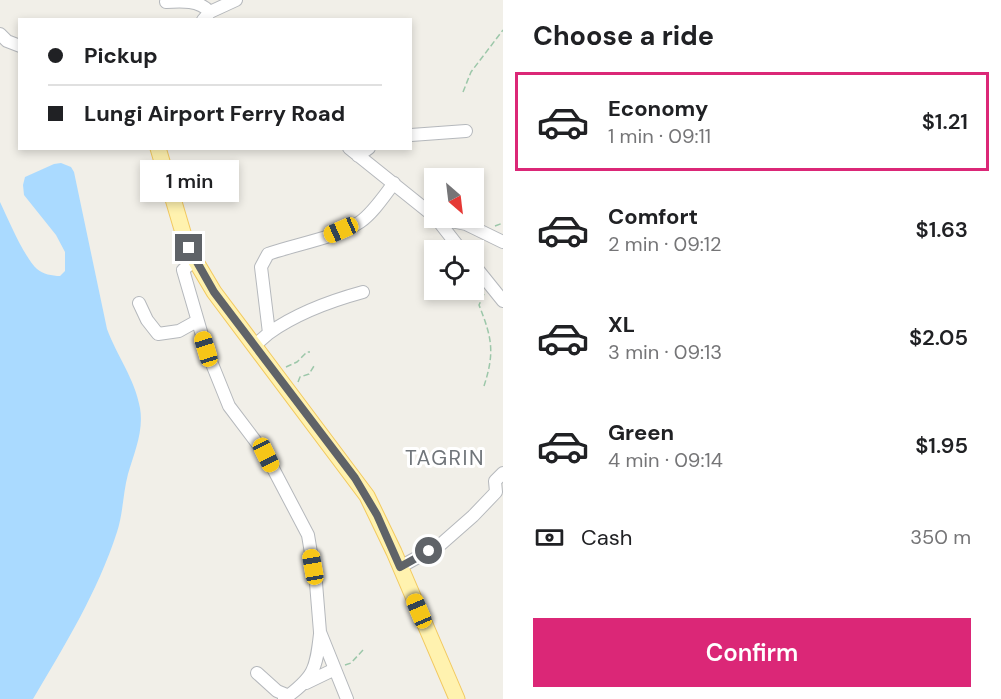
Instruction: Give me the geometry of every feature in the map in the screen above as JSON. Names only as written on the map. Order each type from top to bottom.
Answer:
[{"type":"main road","points":[[159,150],[184,236],[195,260],[214,292],[367,496],[457,699]]},
{"type":"street","points":[[166,2],[197,2],[202,4],[206,16],[236,0]]},
{"type":"street","points":[[0,34],[7,41],[18,45]]},
{"type":"street","points":[[412,135],[466,131]]},
{"type":"street","points":[[359,151],[424,207]]},
{"type":"street","points":[[269,333],[261,267],[268,254],[299,243],[321,239],[360,222],[394,183]]},
{"type":"street","points":[[444,228],[453,240]]},
{"type":"street","points":[[474,228],[503,242]]},
{"type":"street","points":[[195,260],[183,270],[206,349],[229,406],[266,455],[308,535],[316,583],[320,633],[317,661],[305,684]]},
{"type":"street","points":[[484,277],[503,301]]},
{"type":"street","points":[[254,346],[288,319],[363,292]]},
{"type":"street","points":[[139,303],[147,320],[158,334],[179,331],[197,321]]},
{"type":"street","points":[[400,567],[440,545],[473,516],[496,492],[495,481],[503,473]]},
{"type":"street","points":[[320,633],[347,699]]},
{"type":"street","points":[[257,673],[286,697],[305,684],[335,669]]},
{"type":"path","points":[[463,92],[471,72],[503,30]]},
{"type":"path","points":[[484,386],[491,364],[491,339],[478,305],[487,288]]},
{"type":"path","points":[[285,368],[310,352]]},
{"type":"path","points":[[290,393],[300,377],[309,374],[314,366]]},
{"type":"path","points":[[335,669],[351,663],[363,650]]},
{"type":"water","points":[[61,163],[71,167],[74,172],[107,329],[138,397],[141,425],[126,481],[117,532],[80,618],[33,699],[0,699],[0,202],[32,263],[42,272],[60,276],[65,271],[65,252],[56,235],[24,195],[23,185],[25,177]]},
{"type":"district","name":"TAGRIN","points":[[445,458]]},
{"type":"route","points":[[189,248],[214,292],[367,496],[400,567],[429,551]]}]
